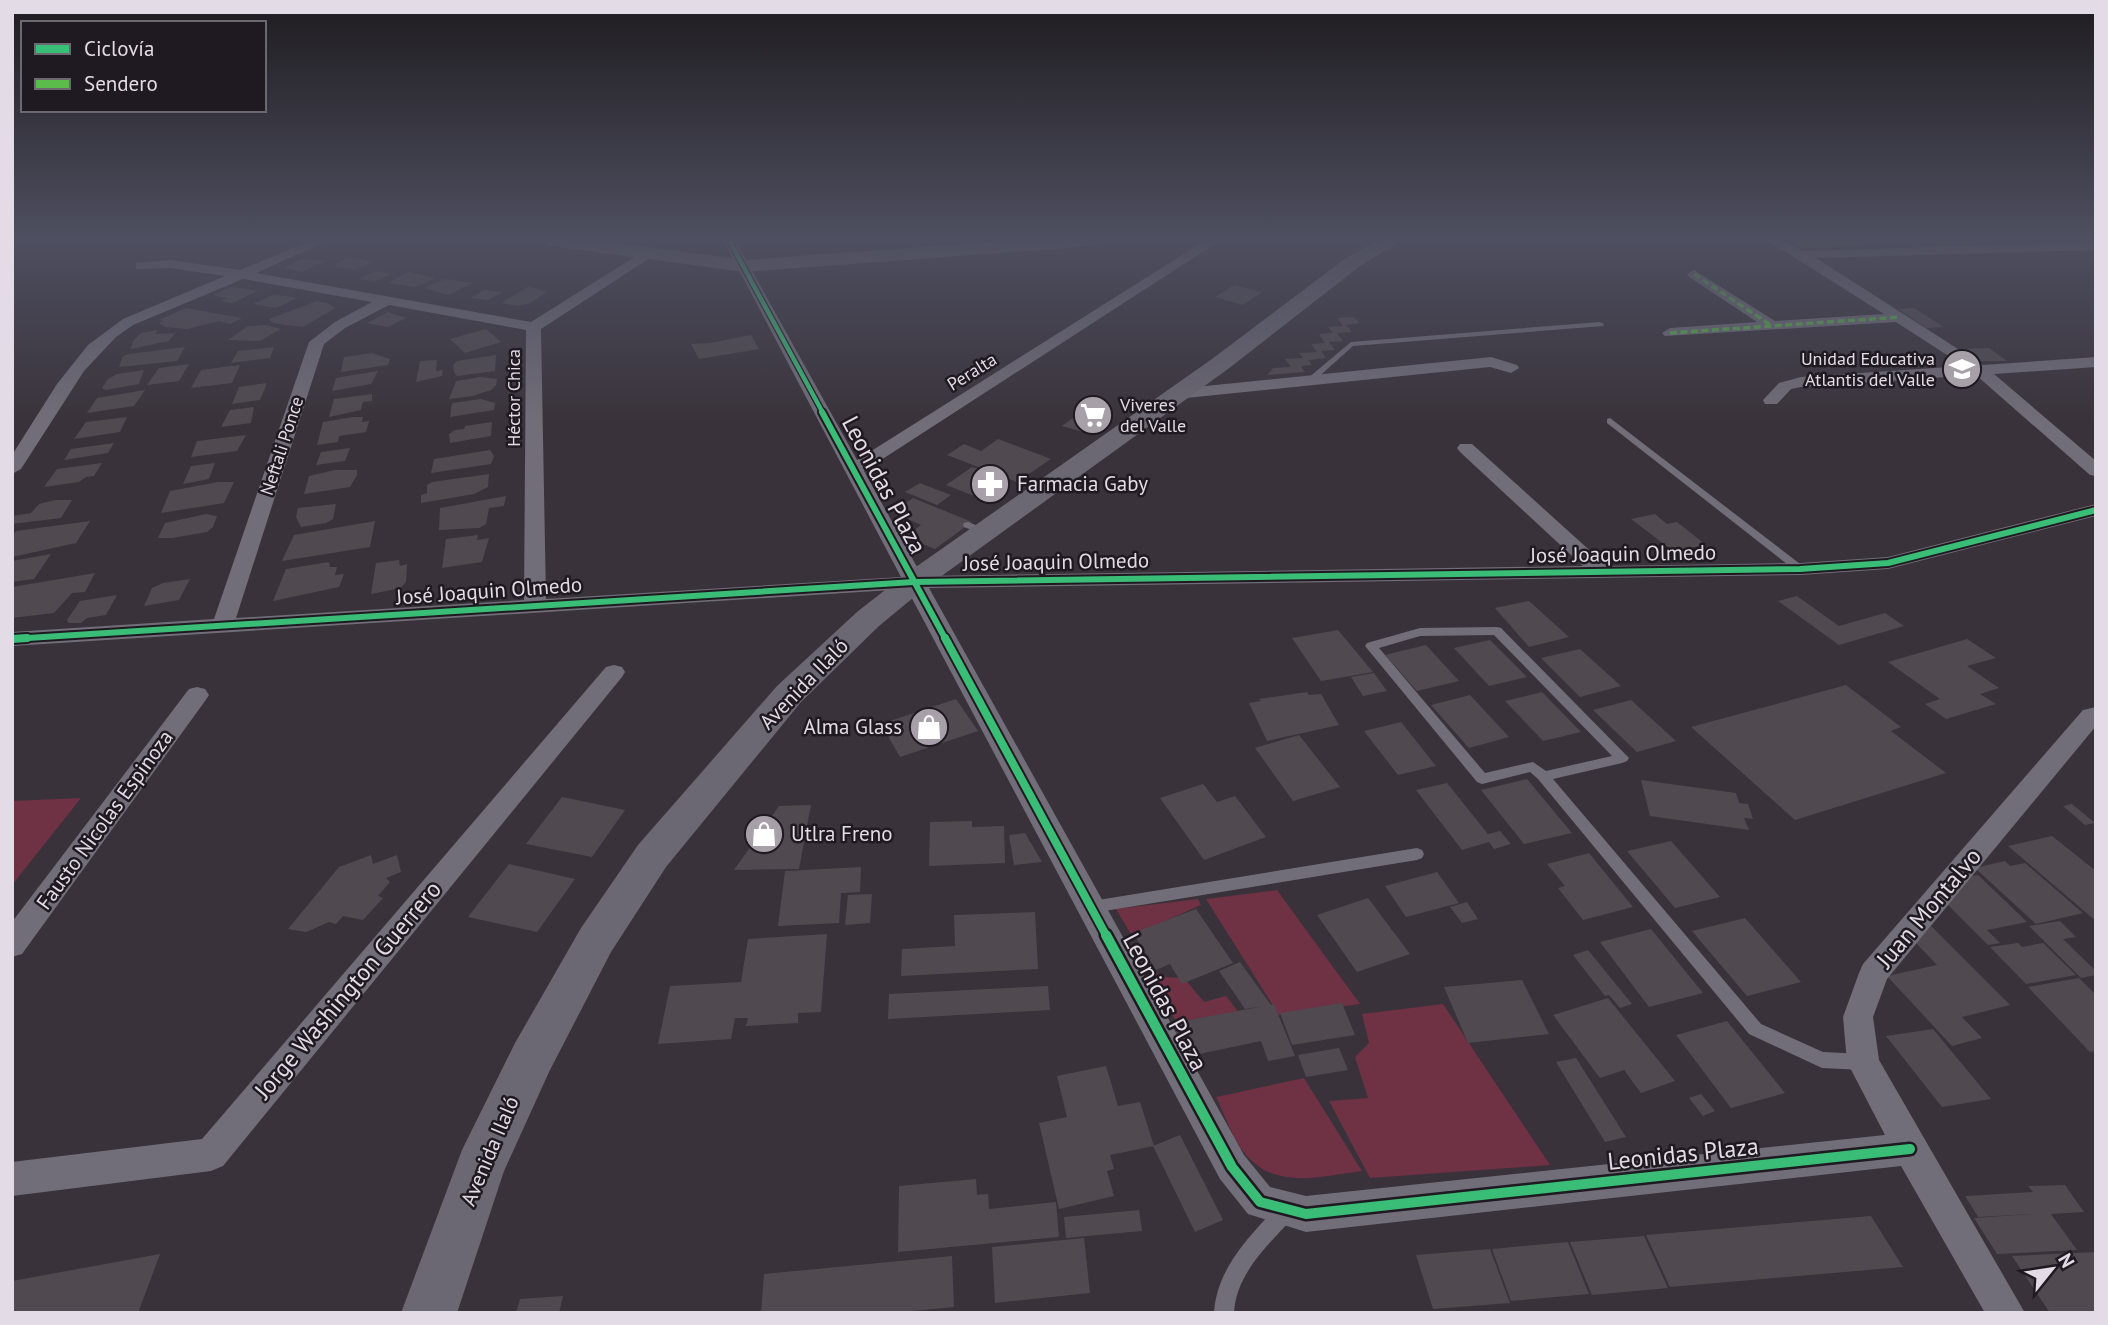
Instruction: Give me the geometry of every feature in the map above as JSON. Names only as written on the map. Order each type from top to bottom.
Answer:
[{"type":"main road","name":"Avenida Ilaló","points":[[429,1313],[480,1167],[532,1058],[610,919],[652,856],[789,694],[868,619],[977,528],[1220,364],[1301,302]]},
{"type":"street","points":[[12,469],[84,359],[105,337],[128,322],[175,302]]},
{"type":"street","points":[[384,302],[533,327]]},
{"type":"street","name":"Neftali Ponce","points":[[223,626],[317,342],[340,325],[384,302]]},
{"type":"street","name":"Héctor Chica","points":[[535,606],[533,327],[573,302]]},
{"type":"street","name":"Leonidas Plaza","points":[[764,302],[855,469],[885,513],[914,582],[1232,1167],[1260,1202],[1306,1214],[1910,1149]]},
{"type":"street","name":"Peralta","points":[[855,469],[1118,302]]},
{"type":"street","points":[[1735,302],[1772,326]]},
{"type":"street","points":[[1876,302],[1979,369],[2096,471]]},
{"type":"street","points":[[1670,333],[1900,317]]},
{"type":"street","points":[[1176,394],[1491,362],[1511,368]]},
{"type":"street","points":[[1771,400],[1785,386],[1801,382],[2096,362]]},
{"type":"street","points":[[1220,364],[1232,374],[1252,382],[1269,383]]},
{"type":"street","points":[[1466,448],[1602,572]]},
{"type":"street","name":"José Joaquin Olmedo","points":[[12,639],[914,582],[1800,569],[1888,564],[2096,510]]},
{"type":"street","name":"Jorge Washington Guerrero","points":[[12,1179],[211,1154],[614,672]]},
{"type":"street","name":"Fausto Nicolas Espinoza","points":[[12,946],[197,695]]},
{"type":"street","name":"Juan Montalvo","points":[[2006,1313],[1910,1149],[1863,1062],[1858,1017],[1874,973],[2091,716],[2096,715]]},
{"type":"lane","points":[[1311,379],[1351,344],[1600,324]]},
{"type":"lane","points":[[1610,421],[1800,569]]},
{"type":"lane","points":[[1543,776],[1622,758],[1497,631],[1420,632],[1371,646],[1482,779],[1533,767],[1543,776],[1755,1029],[1822,1059],[1863,1062]]},
{"type":"lane","points":[[1092,907],[1417,855]]},
{"type":"lane","points":[[1224,1313],[1223,1298],[1251,1248],[1287,1210]]},
{"type":"shaded area","points":[[81,798],[12,885],[12,801]]},
{"type":"shaded area","points":[[1277,890],[1360,1004],[1279,1015],[1206,899]]},
{"type":"shaded area","points":[[1198,899],[1201,905],[1132,936],[1116,909]]},
{"type":"shaded area","points":[[1147,967],[1165,977],[1184,978],[1204,1002],[1226,996],[1247,1023],[1181,1031]]},
{"type":"shaded area","points":[[1443,1004],[1550,1165],[1370,1178],[1329,1101],[1368,1098],[1355,1057],[1369,1043],[1362,1014]]},
{"type":"shaded area","points":[[1304,1078],[1362,1171],[1316,1177],[1286,1177],[1259,1167],[1238,1143],[1216,1097]]},
{"type":"building","points":[[258,302],[289,302],[276,308],[253,304]]},
{"type":"building","points":[[315,302],[330,304],[335,308],[303,327],[273,323],[269,319]]},
{"type":"building","points":[[503,302],[532,302],[518,306],[501,303]]},
{"type":"building","points":[[186,308],[242,318],[230,324],[219,321],[187,329],[165,327],[159,323],[163,321],[159,320]]},
{"type":"building","points":[[1914,308],[1944,327],[1926,328],[1898,309]]},
{"type":"building","points":[[388,312],[406,318],[388,327],[367,323]]},
{"type":"building","points":[[1354,317],[1359,323],[1346,325],[1352,332],[1337,333],[1343,341],[1329,342],[1335,350],[1321,351],[1326,358],[1308,360],[1312,365],[1301,366],[1305,372],[1267,375],[1273,368],[1291,367],[1285,359],[1303,358],[1299,353],[1317,352],[1311,344],[1325,343],[1319,334],[1333,333],[1328,327],[1343,326],[1337,318]]},
{"type":"building","points":[[266,325],[281,329],[260,341],[228,340],[248,326]]},
{"type":"building","points":[[486,329],[501,342],[465,353],[450,339]]},
{"type":"building","points":[[158,330],[155,334],[175,333],[169,341],[131,349],[133,341],[141,333]]},
{"type":"building","points":[[751,335],[759,349],[699,359],[691,344],[710,343]]},
{"type":"building","points":[[185,347],[177,361],[119,367],[123,356],[129,354]]},
{"type":"building","points":[[274,347],[270,358],[231,363],[238,351]]},
{"type":"building","points":[[1989,348],[2007,361],[1972,359],[1957,349]]},
{"type":"building","points":[[372,353],[390,359],[388,365],[341,372],[344,357]]},
{"type":"building","points":[[496,355],[495,371],[457,376],[454,372],[453,365],[457,361]]},
{"type":"building","points":[[437,360],[436,371],[443,370],[442,376],[416,382],[420,361]]},
{"type":"building","points":[[189,364],[179,381],[147,385],[159,368]]},
{"type":"building","points":[[240,365],[232,383],[191,388],[201,370]]},
{"type":"building","points":[[144,370],[139,384],[106,390],[102,388],[108,379],[117,374]]},
{"type":"building","points":[[378,371],[371,384],[332,391],[336,378]]},
{"type":"building","points":[[480,377],[497,379],[496,385],[491,390],[473,396],[449,399],[456,381]]},
{"type":"building","points":[[267,383],[260,400],[232,404],[239,387]]},
{"type":"building","points":[[145,390],[134,406],[87,413],[97,398]]},
{"type":"building","points":[[372,394],[372,401],[363,402],[361,410],[329,417],[334,399]]},
{"type":"building","points":[[481,399],[495,403],[494,410],[450,417],[452,403]]},
{"type":"building","points":[[1090,405],[1110,411],[1083,432],[1062,426]]},
{"type":"building","points":[[254,407],[251,423],[221,427],[230,410]]},
{"type":"building","points":[[127,417],[120,432],[74,439],[86,422]]},
{"type":"building","points":[[363,417],[362,422],[369,421],[366,432],[339,436],[338,442],[317,445],[323,422]]},
{"type":"building","points":[[492,422],[491,436],[450,443],[449,434],[455,430]]},
{"type":"building","points":[[246,435],[237,451],[191,457],[197,441]]},
{"type":"building","points":[[998,439],[1051,459],[1017,482],[947,455],[964,444],[981,451]]},
{"type":"building","points":[[114,443],[108,453],[64,460],[71,449]]},
{"type":"building","points":[[350,448],[345,461],[316,465],[321,452]]},
{"type":"building","points":[[490,450],[494,456],[491,464],[431,473],[434,459]]},
{"type":"building","points":[[102,463],[94,476],[79,482],[44,487],[57,469]]},
{"type":"building","points":[[215,463],[209,479],[183,484],[191,466]]},
{"type":"building","points":[[972,467],[1009,480],[982,499],[946,485]]},
{"type":"building","points":[[335,470],[357,470],[350,487],[304,494],[309,476]]},
{"type":"building","points":[[489,474],[488,487],[474,494],[421,503],[421,495],[427,493],[427,485],[432,482]]},
{"type":"building","points":[[218,482],[234,482],[224,503],[161,513],[170,491]]},
{"type":"building","points":[[920,483],[951,495],[937,505],[905,492]]},
{"type":"building","points":[[506,496],[504,506],[489,508],[486,524],[479,528],[439,530],[440,508]]},
{"type":"building","points":[[913,498],[972,522],[935,549],[905,537],[921,525],[892,512]]},
{"type":"building","points":[[72,500],[61,518],[12,524],[12,516],[31,513],[39,504]]},
{"type":"building","points":[[336,504],[333,519],[326,523],[301,527],[296,517],[298,508]]},
{"type":"building","points":[[206,514],[217,516],[213,527],[207,532],[158,538],[165,523]]},
{"type":"building","points":[[1655,514],[1667,524],[1677,522],[1706,545],[1673,551],[1631,519]]},
{"type":"building","points":[[90,521],[76,543],[12,557],[12,536],[16,531]]},
{"type":"building","points":[[375,521],[370,547],[282,561],[294,535]]},
{"type":"building","points":[[478,535],[477,540],[489,538],[482,562],[442,568],[446,539]]},
{"type":"building","points":[[51,554],[34,579],[12,582],[12,561]]},
{"type":"building","points":[[399,560],[400,566],[407,564],[406,582],[401,588],[371,594],[376,563]]},
{"type":"building","points":[[329,562],[330,567],[337,567],[335,575],[344,574],[339,587],[273,601],[286,569]]},
{"type":"building","points":[[95,573],[85,592],[72,593],[54,613],[12,618],[12,587]]},
{"type":"building","points":[[190,579],[179,600],[144,606],[152,588],[163,583]]},
{"type":"building","points":[[117,595],[106,615],[87,618],[81,623],[68,623],[67,620],[80,601]]},
{"type":"building","points":[[1797,596],[1839,626],[1885,613],[1904,626],[1839,645],[1778,601]]},
{"type":"building","points":[[1529,601],[1569,637],[1529,647],[1495,608]]},
{"type":"building","points":[[1338,630],[1373,672],[1321,681],[1292,638]]},
{"type":"building","points":[[1967,639],[1996,658],[1967,666],[1999,688],[1980,694],[1996,704],[1946,719],[1925,704],[1940,699],[1888,662]]},
{"type":"building","points":[[1490,640],[1527,677],[1489,686],[1454,648]]},
{"type":"building","points":[[1426,645],[1459,681],[1417,691],[1385,655]]},
{"type":"building","points":[[1580,649],[1621,686],[1580,697],[1541,658]]},
{"type":"building","points":[[1374,673],[1387,691],[1363,696],[1351,677]]},
{"type":"building","points":[[1846,685],[1901,727],[1891,731],[1946,773],[1795,820],[1691,727]]},
{"type":"building","points":[[1307,692],[1309,695],[1321,694],[1339,725],[1267,741],[1249,703]]},
{"type":"building","points":[[1542,692],[1581,732],[1543,741],[1505,701]]},
{"type":"building","points":[[1470,695],[1509,737],[1469,748],[1431,705]]},
{"type":"building","name":"Alma Glass","points":[[956,699],[978,731],[900,757],[881,724]]},
{"type":"building","points":[[1631,700],[1676,741],[1637,752],[1593,710]]},
{"type":"building","points":[[1401,722],[1436,766],[1398,775],[1364,731]]},
{"type":"building","points":[[1299,735],[1340,787],[1293,801],[1255,748]]},
{"type":"building","points":[[1527,779],[1572,833],[1524,844],[1481,790]]},
{"type":"building","points":[[1641,780],[1736,793],[1739,803],[1748,804],[1753,819],[1744,818],[1749,830],[1650,816]]},
{"type":"building","points":[[1447,783],[1488,834],[1500,831],[1511,844],[1494,849],[1489,842],[1462,850],[1416,790]]},
{"type":"building","points":[[1203,784],[1217,802],[1235,796],[1266,837],[1204,860],[1160,798]]},
{"type":"building","points":[[562,797],[625,810],[592,857],[526,844]]},
{"type":"building","points":[[2072,804],[2095,823],[2085,825],[2063,806]]},
{"type":"building","points":[[811,805],[799,869],[734,870],[779,806]]},
{"type":"building","points":[[972,821],[972,827],[1004,826],[1005,863],[929,866],[930,822]]},
{"type":"building","points":[[1025,833],[1042,862],[1014,865],[1009,835]]},
{"type":"building","points":[[2052,836],[2096,871],[2096,921],[2008,846]]},
{"type":"building","points":[[1671,841],[1720,897],[1675,908],[1627,851]]},
{"type":"building","points":[[1589,853],[1633,907],[1583,920],[1558,888],[1565,886],[1547,864]]},
{"type":"building","points":[[371,855],[373,864],[397,855],[401,872],[386,878],[390,882],[378,896],[383,898],[363,920],[343,916],[336,924],[329,922],[306,932],[288,929],[339,867]]},
{"type":"building","points":[[2005,861],[2010,866],[2025,863],[2083,913],[2036,924],[1975,868]]},
{"type":"building","points":[[509,864],[575,879],[537,932],[468,917]]},
{"type":"building","points":[[861,867],[860,892],[841,893],[839,923],[778,926],[785,871]]},
{"type":"building","points":[[1437,872],[1459,903],[1406,917],[1385,886]]},
{"type":"building","points":[[1978,875],[2027,922],[1987,930],[2000,943],[1988,945],[1941,898],[1956,879]]},
{"type":"building","points":[[872,894],[870,923],[845,925],[848,895]]},
{"type":"building","points":[[1368,898],[1410,954],[1357,972],[1317,915]]},
{"type":"building","points":[[1467,902],[1478,919],[1462,923],[1450,907]]},
{"type":"building","points":[[1196,909],[1233,963],[1182,984],[1170,964],[1156,970],[1133,933]]},
{"type":"building","points":[[1035,912],[1038,969],[901,976],[902,949],[955,946],[954,915]]},
{"type":"building","points":[[1745,918],[1801,982],[1747,996],[1692,931]]},
{"type":"building","points":[[2060,921],[2076,937],[2063,939],[2096,971],[2096,975],[2081,978],[2029,926]]},
{"type":"building","points":[[1931,926],[2010,1005],[1962,1017],[1982,1038],[1952,1046],[1887,976],[1937,965],[1916,943]]},
{"type":"building","points":[[1651,929],[1703,993],[1649,1007],[1600,942]]},
{"type":"building","points":[[827,934],[821,1012],[798,1013],[798,1023],[746,1026],[748,1018],[735,1018],[731,1039],[658,1044],[670,986],[741,982],[748,939]]},
{"type":"building","points":[[2018,943],[2022,947],[2043,943],[2076,975],[2026,984],[1990,947]]},
{"type":"building","points":[[1588,950],[1632,1004],[1620,1008],[1609,995],[1605,996],[1573,955]]},
{"type":"building","points":[[1240,962],[1271,1005],[1274,1004],[1295,1056],[1268,1061],[1261,1041],[1185,1057],[1173,1023],[1264,1006],[1245,1009],[1219,971]]},
{"type":"building","points":[[2079,978],[2096,995],[2096,1051],[2090,1052],[2028,987]]},
{"type":"building","points":[[1522,980],[1549,1034],[1468,1043],[1444,987]]},
{"type":"building","points":[[1048,986],[1050,1010],[888,1019],[889,994]]},
{"type":"building","points":[[1608,998],[1675,1081],[1641,1093],[1624,1070],[1600,1078],[1553,1015]]},
{"type":"building","points":[[1342,1003],[1355,1035],[1292,1045],[1280,1013]]},
{"type":"building","points":[[1727,1021],[1785,1093],[1731,1108],[1676,1035]]},
{"type":"building","points":[[1933,1029],[1991,1099],[1942,1107],[1886,1036]]},
{"type":"building","points":[[1339,1048],[1348,1070],[1306,1077],[1298,1055]]},
{"type":"building","points":[[1576,1058],[1626,1137],[1605,1142],[1556,1062]]},
{"type":"building","points":[[1106,1066],[1118,1106],[1140,1102],[1154,1146],[1110,1155],[1114,1169],[1107,1171],[1114,1196],[1059,1209],[1039,1123],[1067,1117],[1057,1076]]},
{"type":"building","points":[[1701,1094],[1715,1111],[1703,1116],[1689,1098]]},
{"type":"building","points":[[1180,1135],[1223,1220],[1195,1232],[1153,1146]]},
{"type":"building","points":[[976,1179],[977,1195],[988,1194],[989,1209],[1056,1202],[1059,1237],[898,1252],[899,1186]]},
{"type":"building","points":[[2065,1185],[2084,1212],[2051,1214],[2077,1250],[1997,1254],[1974,1218],[2032,1214],[1978,1217],[1965,1196],[2033,1192],[2028,1186]]},
{"type":"building","points":[[1139,1210],[1142,1231],[1066,1238],[1064,1217]]},
{"type":"building","points":[[1871,1216],[1903,1267],[1670,1287],[1646,1235]]},
{"type":"building","points":[[1644,1236],[1668,1288],[1592,1295],[1570,1242]]},
{"type":"building","points":[[1084,1238],[1090,1293],[995,1303],[992,1247]]},
{"type":"building","points":[[1568,1242],[1589,1294],[1511,1301],[1492,1249]]},
{"type":"building","points":[[1490,1249],[1510,1303],[1433,1309],[1416,1255]]},
{"type":"building","points":[[2096,1252],[2096,1313],[2050,1313],[2012,1256]]},
{"type":"building","points":[[160,1254],[138,1313],[12,1313],[12,1281]]},
{"type":"building","points":[[952,1256],[954,1307],[891,1313],[761,1313],[764,1274]]},
{"type":"building","points":[[563,1296],[559,1313],[516,1313],[520,1299]]},
{"type":"marked path","points":[[1736,302],[1772,326]]},
{"type":"marked path","points":[[1670,333],[1900,317]]},
{"type":"cycle path","points":[[763,302],[1232,1167],[1260,1202],[1306,1214],[1910,1149]]},
{"type":"cycle path","points":[[12,639],[914,582],[1800,569],[1888,563],[2096,510]]},
{"type":"place","name":"Unidad Educativa Atlantis del Valle","points":[[1962,369]]},
{"type":"place","name":"Viveres del Valle","points":[[1093,415]]},
{"type":"place","name":"Farmacia Gaby","points":[[990,484]]},
{"type":"place","name":"Alma Glass","points":[[929,727]]},
{"type":"place","name":"Utlra Freno","points":[[764,834]]}]
